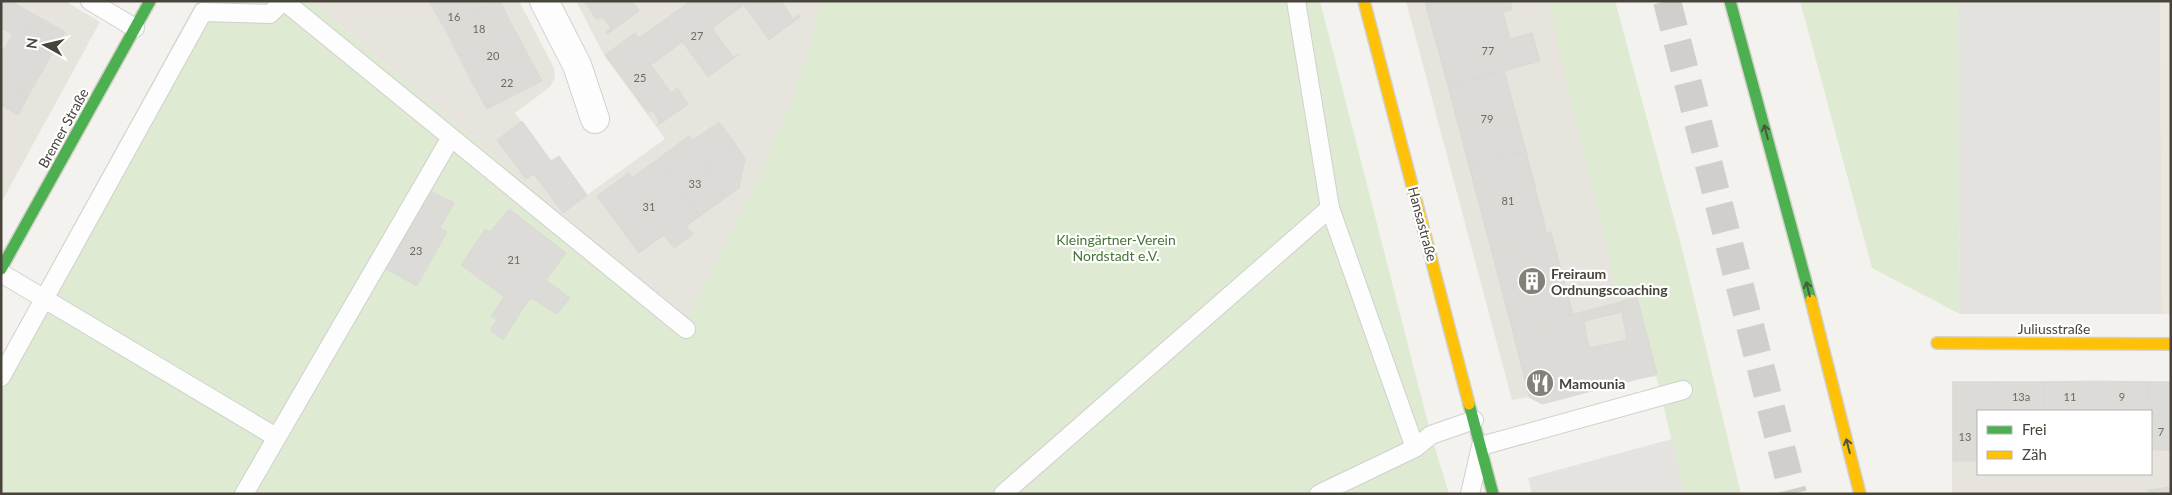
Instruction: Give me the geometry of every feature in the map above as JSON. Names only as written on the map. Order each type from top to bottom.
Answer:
[{"type":"main road","name":"Bremer Straße","points":[[1,269],[150,1]]},
{"type":"main road","name":"Hansastraße","points":[[1364,1],[1494,494]]},
{"type":"main road","points":[[1730,1],[1796,241],[1860,494]]},
{"type":"main road","name":"Juliusstraße","points":[[1938,343],[2171,344]]},
{"type":"street","points":[[544,1],[577,65],[595,119]]},
{"type":"lane","points":[[90,1],[135,28]]},
{"type":"lane","points":[[1,376],[203,12],[270,14],[283,1],[450,139],[686,329]]},
{"type":"lane","points":[[1296,1],[1330,208],[1415,448]]},
{"type":"lane","points":[[244,494],[450,139]]},
{"type":"lane","points":[[1003,494],[1330,208]]},
{"type":"lane","points":[[1,273],[44,301],[276,437]]},
{"type":"lane","points":[[1481,446],[1683,390]]},
{"type":"lane","points":[[1319,494],[1415,448],[1432,435],[1474,420]]},
{"type":"lane","name":"Hansastraße","points":[[1470,494],[1481,446]]},
{"type":"shaded area","points":[[1,1],[65,1],[100,22],[1,203]]},
{"type":"shaded area","points":[[310,1],[519,1],[554,68],[555,78],[550,87],[515,113],[551,160],[559,156],[587,195],[665,139],[604,55],[576,1],[823,1],[794,94],[756,183],[687,320]]},
{"type":"shaded area","points":[[1406,1],[1548,1],[1619,302],[1637,297],[1658,376],[1512,400]]},
{"type":"shaded area","points":[[1958,1],[2160,1],[2162,314],[1960,314]]},
{"type":"shaded area","points":[[2160,1],[2171,1],[2171,314],[2162,314]]},
{"type":"shaded area","points":[[1952,381],[2171,381],[2171,494],[1952,494]]},
{"type":"shaded area","points":[[1672,439],[1685,494],[1532,494],[1528,478]]},
{"type":"green space","name":"Kleingärtner-Verein Nordstadt e.V.","points":[[197,1],[310,1],[687,320],[756,183],[794,94],[823,1],[1320,1],[1431,435],[1449,494],[1,494],[1,357]]},
{"type":"green space","points":[[1548,1],[1615,1],[1683,252],[1741,494],[1685,494],[1637,297],[1619,302]]},
{"type":"green space","points":[[1800,1],[1958,1],[1960,314],[1872,268]]},
{"type":"building","points":[[5,1],[10,1],[65,32],[57,45],[19,23],[13,34],[1,28],[1,8]]},
{"type":"building","points":[[432,1],[498,1],[445,29],[430,3]]},
{"type":"building","points":[[500,1],[513,27],[459,56],[445,29]]},
{"type":"building","points":[[584,1],[632,1],[639,11],[607,34],[606,32],[611,28],[602,16],[597,20]]},
{"type":"building","points":[[690,1],[741,1],[744,5],[712,28],[733,57],[739,54],[708,77],[666,19]]},
{"type":"building","points":[[741,1],[781,1],[793,19],[799,15],[801,16],[769,40]]},
{"type":"building","points":[[1425,1],[1445,1],[1426,6]]},
{"type":"building","points":[[1445,1],[1510,1],[1512,10],[1503,12],[1510,39],[1532,33],[1540,61],[1448,86],[1426,6]]},
{"type":"building","points":[[666,19],[682,42],[651,65],[671,93],[677,88],[688,104],[657,126],[660,122],[652,110],[648,113],[605,55],[635,33],[639,38]]},
{"type":"building","points":[[19,23],[57,45],[27,98],[1,83],[1,55]]},
{"type":"building","points":[[513,27],[527,53],[472,82],[459,56]]},
{"type":"building","points":[[527,53],[542,81],[487,109],[472,82]]},
{"type":"building","points":[[1504,70],[1526,151],[1469,166],[1448,86]]},
{"type":"building","points":[[1,83],[27,98],[18,115],[1,105]]},
{"type":"building","points":[[522,121],[551,161],[526,179],[497,140]]},
{"type":"building","points":[[719,122],[736,145],[704,168],[725,198],[700,216],[658,159],[689,136],[693,140]]},
{"type":"building","points":[[736,145],[745,159],[739,188],[725,198],[704,168]]},
{"type":"building","points":[[1526,151],[1547,234],[1491,249],[1469,166]]},
{"type":"building","points":[[559,156],[587,195],[563,213],[534,174]]},
{"type":"building","points":[[658,159],[700,216],[686,226],[693,234],[674,248],[664,235],[639,253],[597,196],[629,173],[632,178]]},
{"type":"building","points":[[428,190],[454,203],[440,228],[447,232],[417,286],[386,269]]},
{"type":"building","points":[[509,209],[566,253],[546,280],[570,298],[557,314],[531,298],[522,310],[461,265],[485,229],[490,232]]},
{"type":"building","name":"Freiraum Ordnungscoaching","points":[[1551,232],[1573,314],[1512,329],[1491,249]]},
{"type":"building","points":[[504,297],[522,310],[503,340],[490,330],[497,320],[491,316]]},
{"type":"building","points":[[1637,297],[1657,374],[1542,404],[1529,397],[1512,329],[1582,312],[1589,348],[1627,340],[1620,302]]},
{"type":"building","points":[[1620,302],[1622,312],[1584,321],[1582,312]]},
{"type":"building","points":[[2096,381],[2148,382],[2148,410],[2096,410]]},
{"type":"building","points":[[2096,381],[2096,410],[2044,410],[2044,382]]},
{"type":"building","points":[[1953,382],[1998,382],[1998,410],[1977,410],[1977,461],[1953,461]]},
{"type":"building","points":[[1998,382],[2044,382],[2044,410],[1998,410]]},
{"type":"building","points":[[2148,382],[2171,382],[2171,450],[2152,450],[2152,410],[2149,410]]},
{"type":"building","points":[[2171,487],[2171,494],[2149,494],[2148,490]]},
{"type":"tunnel","points":[[1667,1],[1793,494]]},
{"type":"traffic: fast","points":[[1,269],[150,1]]},
{"type":"traffic: fast","points":[[1730,1],[1811,300]]},
{"type":"traffic: fast","points":[[1469,404],[1493,494]]},
{"type":"traffic: slow","points":[[1364,1],[1469,404]]},
{"type":"traffic: slow","points":[[1811,300],[1860,494]]},
{"type":"traffic: slow","points":[[1937,343],[2171,344]]},
{"type":"place","name":"Freiraum Ordnungscoaching","points":[[1532,281]]},
{"type":"place","name":"Mamounia","points":[[1540,383]]}]
